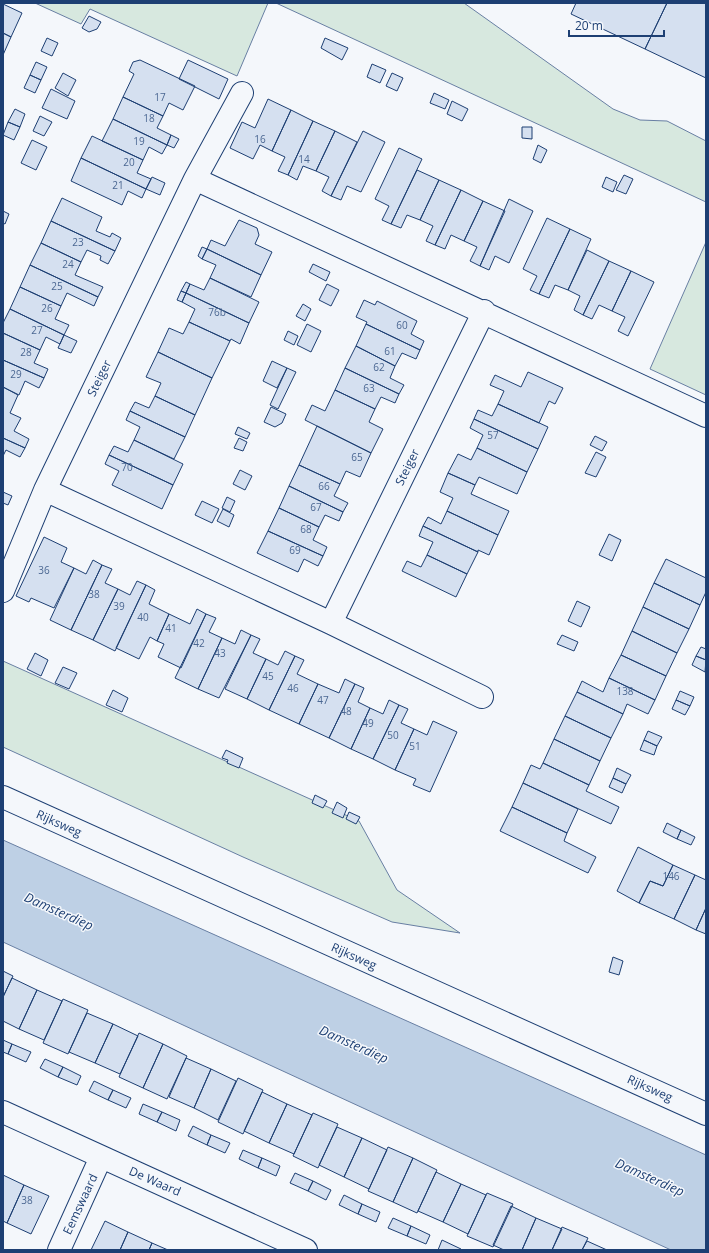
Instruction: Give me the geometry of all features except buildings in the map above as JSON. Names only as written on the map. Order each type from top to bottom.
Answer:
[{"type":"street","name":"Steiger","points":[[3,591],[45,490],[195,179],[242,93]]},
{"type":"street","points":[[195,179],[484,311],[706,416]]},
{"type":"street","name":"Steiger","points":[[331,623],[484,311]]},
{"type":"street","points":[[45,490],[331,623],[482,697]]},
{"type":"street","name":"Rijksweg","points":[[3,797],[706,1114]]},
{"type":"street","name":"De Waard","points":[[3,1112],[306,1250]]},
{"type":"street","name":"Eemswaard","points":[[58,1250],[101,1157]]},
{"type":"shaded area","points":[[35,3],[268,3],[237,76],[90,9],[81,24]]},
{"type":"shaded area","points":[[276,3],[464,3],[613,109],[640,120],[667,121],[706,141],[706,202]]},
{"type":"shaded area","points":[[706,242],[706,395],[650,369]]},
{"type":"shaded area","points":[[3,661],[359,821],[397,890],[460,933],[392,922],[243,857],[3,747]]},
{"type":"water","name":"Damsterdiep","points":[[3,840],[706,1155],[706,1250],[671,1250],[3,942]]}]
